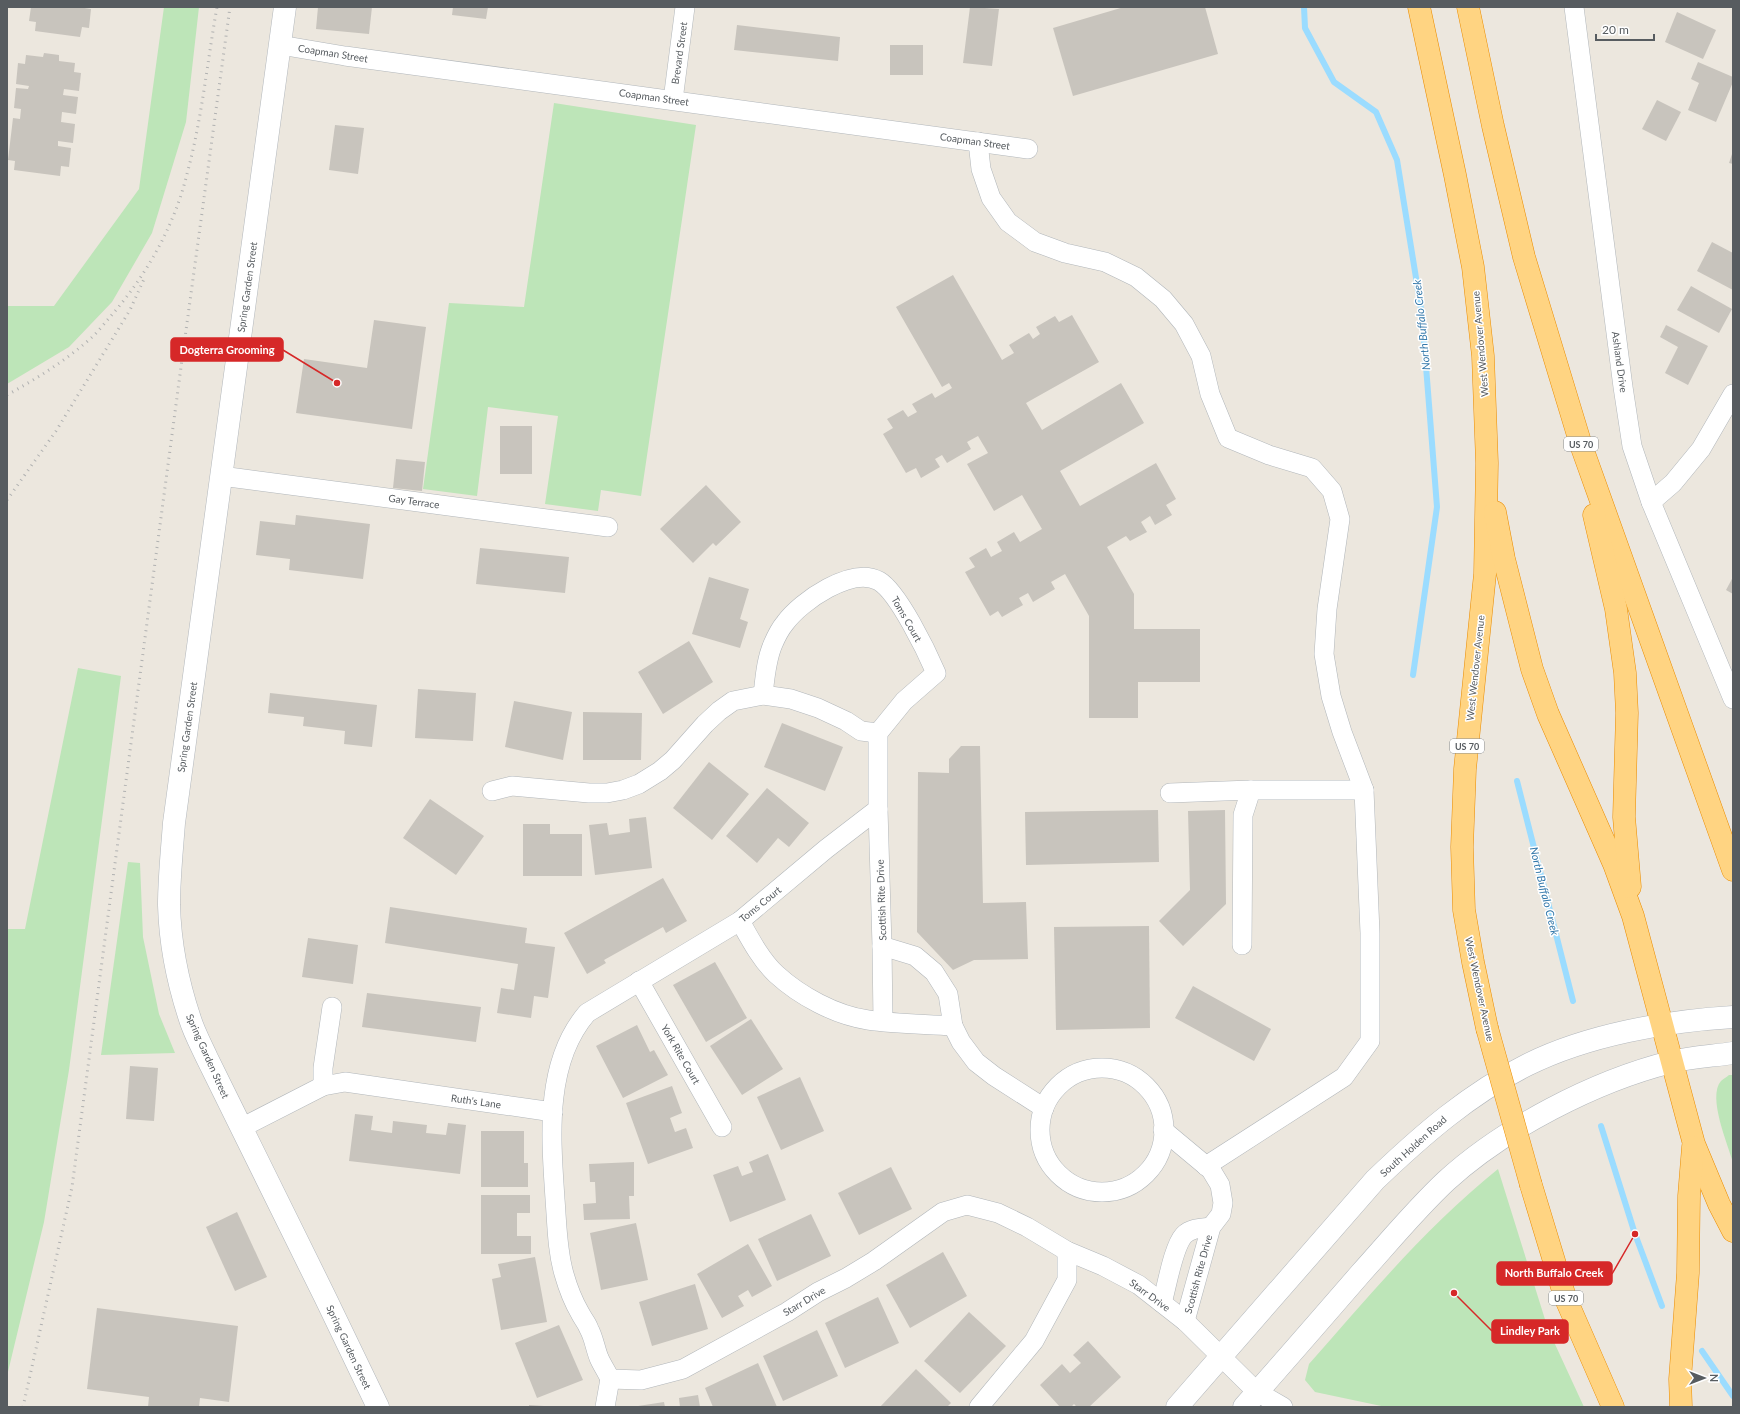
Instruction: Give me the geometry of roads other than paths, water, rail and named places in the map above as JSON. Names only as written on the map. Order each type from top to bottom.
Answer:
[{"type":"highway","name":"West Wendover Avenue","points":[[1419,7],[1456,175],[1473,267],[1483,356],[1487,464],[1484,574],[1465,769],[1462,847],[1464,910],[1487,1028],[1531,1185],[1565,1297],[1613,1407]]},
{"type":"highway","name":"US 70","points":[[1468,7],[1493,126],[1524,258],[1581,445],[1733,870]]},
{"type":"highway","points":[[1581,445],[1593,512],[1616,609],[1625,673],[1627,714],[1624,817],[1633,916]]},
{"type":"highway","points":[[1487,464],[1504,559],[1532,669],[1548,714],[1614,864],[1633,916],[1694,1144],[1719,1204],[1733,1231]]},
{"type":"highway","points":[[1681,1407],[1681,1352],[1688,1273],[1689,1196],[1694,1144]]},
{"type":"main road","name":"Spring Garden Street","points":[[285,7],[174,823],[170,866],[169,905],[172,943],[190,1020],[206,1058],[326,1297],[378,1407]]},
{"type":"main road","name":"South Holden Road","points":[[1177,1407],[1375,1180],[1408,1149],[1451,1113],[1486,1089],[1527,1065],[1564,1050],[1598,1039],[1662,1025],[1702,1019],[1733,1017]]},
{"type":"main road","points":[[1250,1400],[1390,1240],[1446,1181],[1480,1154],[1531,1121],[1569,1101],[1630,1075],[1672,1061],[1733,1054]]},
{"type":"street","name":"Brevard Street","points":[[673,100],[685,7]]},
{"type":"street","name":"Ashland Drive","points":[[1574,7],[1632,446],[1650,502],[1733,699]]},
{"type":"street","name":"Coapman Street","points":[[280,45],[346,56],[1028,149]]},
{"type":"street","points":[[978,142],[981,169],[991,198],[1008,222],[1035,242],[1065,253],[1105,262],[1136,277],[1163,299],[1184,324],[1201,356],[1210,394],[1228,438],[1270,455],[1312,468],[1332,492],[1340,519],[1326,609],[1324,654],[1331,696],[1342,732],[1364,790],[1370,933],[1370,1041],[1344,1077],[1206,1166]]},
{"type":"street","points":[[1650,502],[1673,483],[1700,449],[1733,394]]},
{"type":"street","name":"Gay Terrace","points":[[221,476],[608,527]]},
{"type":"street","name":"Toms Court","points":[[763,695],[768,659],[773,645],[785,623],[798,610],[833,586],[851,578],[865,576],[879,581],[889,589],[899,602],[936,673],[904,701],[878,733]]},
{"type":"street","points":[[492,791],[512,786],[589,792],[623,790],[639,784],[660,771],[673,760],[705,724],[733,701],[763,695],[791,699],[818,708],[846,721],[861,731],[878,733],[878,809]]},
{"type":"street","points":[[1170,793],[1251,790],[1364,790]]},
{"type":"street","points":[[1242,945],[1243,815],[1251,790]]},
{"type":"street","name":"Toms Court","points":[[640,981],[740,921],[826,848],[878,809]]},
{"type":"street","name":"Scottish Rite Drive","points":[[878,809],[882,946],[915,956],[934,972],[948,994],[953,1026],[961,1042],[976,1062],[994,1076],[1044,1108]]},
{"type":"street","points":[[740,921],[761,955],[775,973],[801,994],[836,1011],[866,1020],[953,1026]]},
{"type":"street","points":[[882,946],[883,1021]]},
{"type":"street","points":[[605,1407],[610,1379],[599,1358],[590,1329],[579,1313],[569,1291],[563,1272],[557,1233],[554,1181],[553,1112],[560,1066],[568,1042],[580,1022],[587,1013],[640,981]]},
{"type":"street","name":"York Rite Court","points":[[640,981],[722,1127]]},
{"type":"street","points":[[323,1086],[323,1068],[332,1007]]},
{"type":"street","points":[[1096,1067],[1118,1068],[1129,1073],[1138,1079],[1154,1096],[1162,1118],[1162,1142],[1156,1160],[1142,1177],[1132,1185],[1110,1193],[1087,1192],[1076,1188],[1067,1182],[1051,1165],[1042,1143],[1042,1119],[1044,1108],[1056,1088],[1074,1073],[1084,1069],[1096,1067]]},
{"type":"street","name":"Ruth's Lane","points":[[241,1128],[323,1086],[346,1082],[553,1112]]},
{"type":"street","name":"Scottish Rite Drive","points":[[1163,1130],[1211,1170],[1220,1185],[1223,1203],[1221,1214],[1211,1227],[1203,1251],[1185,1321]]},
{"type":"street","name":"Starr Drive","points":[[610,1379],[641,1380],[683,1369],[786,1312],[818,1292],[846,1278],[874,1261],[943,1212],[967,1205],[998,1213],[1027,1226],[1067,1251],[1103,1266],[1139,1285],[1185,1321],[1221,1357],[1250,1400],[1283,1407]]},
{"type":"street","name":"Scottish Rite Drive","points":[[1162,1303],[1174,1256],[1180,1242],[1185,1235],[1193,1230],[1211,1227]]},
{"type":"street","points":[[1180,1242],[1203,1251]]},
{"type":"street","points":[[978,1407],[1034,1341],[1067,1280],[1067,1251]]},
{"type":"waterway","name":"North Buffalo Creek","points":[[1304,7],[1305,28],[1334,82],[1376,112],[1397,160],[1422,315],[1437,507],[1413,675]]},
{"type":"waterway","name":"North Buffalo Creek","points":[[1517,781],[1573,1001]]},
{"type":"waterway","name":"North Buffalo Creek","points":[[1601,1126],[1635,1234],[1662,1306]]},
{"type":"waterway","name":"North Buffalo Creek","points":[[1702,1351],[1733,1396]]},
{"type":"railway","points":[[7,395],[60,362],[93,337],[135,285],[157,250],[175,213],[187,174],[200,112],[217,7]]},
{"type":"railway","points":[[23,1407],[72,1187],[230,7]]},
{"type":"railway","points":[[7,500],[56,431],[130,310],[144,279]]},
{"type":"place","name":"Dogterra Grooming","points":[[337,383]]},
{"type":"place","name":"North Buffalo Creek","points":[[1635,1234]]},
{"type":"place","name":"Lindley Park","points":[[1454,1293]]}]
